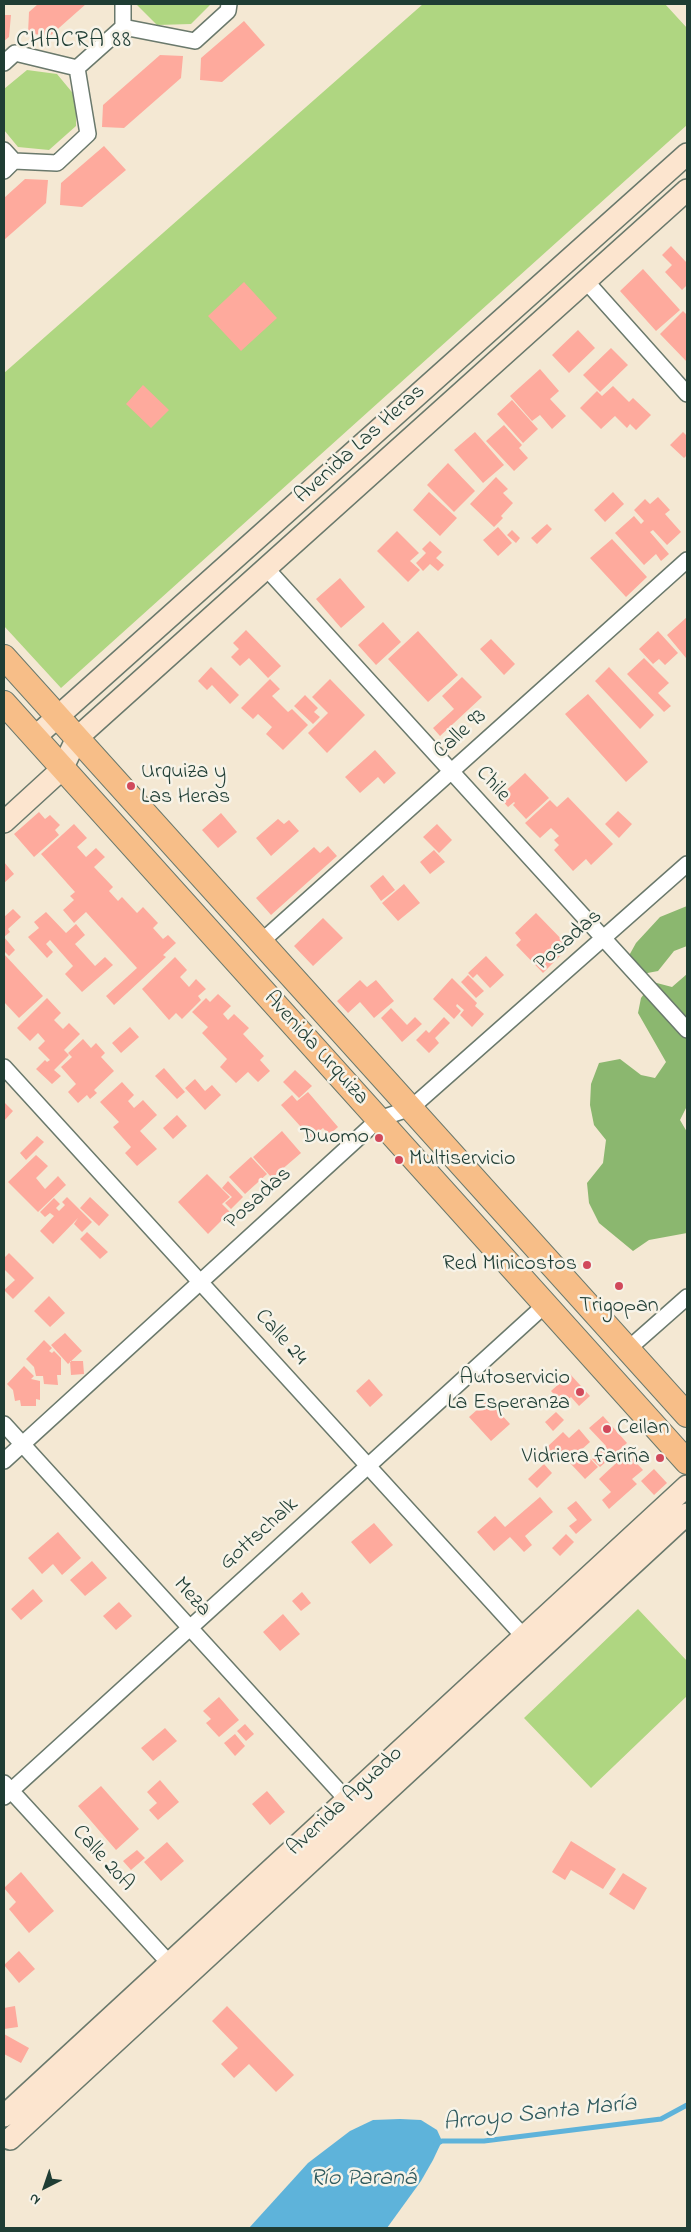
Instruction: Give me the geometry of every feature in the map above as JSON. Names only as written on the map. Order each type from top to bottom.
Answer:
[{"type":"main road","name":"Avenida Urquiza","points":[[4,656],[687,1415]]},
{"type":"main road","name":"Avenida Urquiza","points":[[4,703],[687,1462]]},
{"type":"street","points":[[77,68],[123,27],[123,4]]},
{"type":"street","points":[[123,27],[195,41],[228,11],[229,4]]},
{"type":"street","points":[[4,63],[15,53],[77,68]]},
{"type":"street","points":[[4,150],[9,166],[57,164],[88,134],[77,68]]},
{"type":"street","name":"Avenida Las Heras","points":[[35,737],[687,154]]},
{"type":"street","name":"Avenida Las Heras","points":[[62,769],[77,738],[687,190]]},
{"type":"street","points":[[585,280],[687,394]]},
{"type":"street","name":"Calle 93","points":[[262,941],[687,560]]},
{"type":"street","name":"Chile","points":[[266,568],[687,1030]]},
{"type":"street","points":[[4,822],[62,769]]},
{"type":"street","name":"Posadas","points":[[4,1461],[379,1119],[411,1108],[687,864]]},
{"type":"street","name":"Calle 24","points":[[4,1067],[525,1638]]},
{"type":"street","points":[[627,1350],[687,1297]]},
{"type":"street","name":"Gottschalk","points":[[6,1790],[190,1628],[545,1305]]},
{"type":"street","name":"Meza","points":[[4,1424],[347,1800]]},
{"type":"street","name":"Avenida Aguado","points":[[4,2116],[525,1638],[687,1486]]},
{"type":"street","name":"Avenida Aguado","points":[[7,2136],[687,1514]]},
{"type":"street","name":"Calle 20A","points":[[6,1790],[170,1964]]},
{"type":"green space","points":[[136,4],[211,4],[191,24],[157,25]]},
{"type":"green space","points":[[423,4],[665,4],[687,28],[687,125],[61,688],[4,626],[4,373]]},
{"type":"green space","points":[[27,70],[57,74],[76,97],[76,126],[49,150],[18,147],[4,130],[4,89]]},
{"type":"green space","points":[[687,906],[687,946],[674,951],[658,971],[637,975],[626,961],[636,943],[660,917]]},
{"type":"green space","points":[[687,974],[687,1106],[680,1120],[687,1132],[687,1233],[649,1240],[633,1251],[599,1223],[589,1203],[587,1183],[603,1163],[606,1140],[594,1125],[590,1105],[591,1084],[599,1063],[620,1059],[641,1075],[655,1078],[666,1062],[638,1013],[641,998],[653,982],[672,987]]},
{"type":"green space","points":[[638,1609],[687,1661],[687,1696],[591,1788],[524,1718]]},
{"type":"water","name":"Río Paraná","points":[[373,2120],[421,2120],[437,2130],[442,2141],[421,2181],[387,2228],[249,2228],[308,2163],[350,2131]]},
{"type":"building","points":[[38,4],[86,4],[51,35],[28,34],[29,12]]},
{"type":"building","points":[[4,15],[11,15],[9,37],[4,41]]},
{"type":"building","points":[[244,21],[265,45],[222,82],[200,80],[201,58]]},
{"type":"building","points":[[160,55],[183,56],[181,78],[124,128],[102,127],[103,105]]},
{"type":"building","points":[[104,146],[126,170],[82,207],[60,205],[61,183]]},
{"type":"building","points":[[25,179],[48,180],[46,203],[4,240],[4,198]]},
{"type":"building","points":[[671,246],[687,263],[687,285],[682,290],[665,272],[672,265],[662,255]]},
{"type":"building","points":[[643,269],[680,310],[656,331],[620,291]]},
{"type":"building","points":[[244,282],[277,318],[241,351],[208,316]]},
{"type":"building","points":[[683,311],[687,315],[687,362],[660,334]]},
{"type":"building","points":[[578,330],[595,348],[569,373],[552,355]]},
{"type":"building","points":[[611,348],[628,365],[600,392],[583,375]]},
{"type":"building","points":[[540,369],[559,391],[550,399],[566,416],[552,429],[540,415],[532,421],[510,396]]},
{"type":"building","points":[[143,385],[169,410],[151,428],[126,404]]},
{"type":"building","points":[[613,386],[629,402],[633,398],[651,415],[636,430],[630,424],[627,428],[615,416],[601,429],[580,408],[597,391],[602,396]]},
{"type":"building","points":[[512,400],[538,429],[523,443],[497,414]]},
{"type":"building","points":[[504,425],[522,445],[519,448],[528,458],[514,471],[486,441]]},
{"type":"building","points":[[475,432],[504,465],[483,483],[454,450]]},
{"type":"building","points":[[683,432],[687,436],[687,455],[684,458],[670,445]]},
{"type":"building","points":[[448,463],[475,491],[454,512],[427,485]]},
{"type":"building","points":[[496,477],[508,489],[503,493],[513,503],[494,527],[470,504]]},
{"type":"building","points":[[429,492],[457,518],[440,536],[413,510]]},
{"type":"building","points":[[613,492],[624,504],[605,522],[594,510]]},
{"type":"building","points":[[658,497],[670,510],[665,514],[681,532],[667,545],[653,530],[650,532],[669,554],[661,561],[656,554],[644,565],[615,533],[634,516],[641,524],[644,521],[634,510],[645,499],[650,504]]},
{"type":"building","points":[[547,524],[552,529],[537,544],[531,538]]},
{"type":"building","points":[[498,527],[512,543],[498,556],[483,540]]},
{"type":"building","points":[[512,530],[520,538],[516,543],[507,535]]},
{"type":"building","points":[[397,531],[419,553],[410,561],[420,570],[408,582],[377,551]]},
{"type":"building","points":[[612,539],[647,577],[626,597],[590,558]]},
{"type":"building","points":[[430,541],[442,552],[436,558],[444,565],[438,571],[430,564],[423,571],[416,563],[426,553],[422,549]]},
{"type":"building","points":[[340,578],[365,607],[341,628],[316,599]]},
{"type":"building","points":[[687,617],[687,656],[686,658],[667,635]]},
{"type":"building","points":[[383,622],[401,642],[376,665],[358,645]]},
{"type":"building","points":[[246,630],[281,666],[268,678],[249,658],[240,666],[231,657],[239,649],[233,643]]},
{"type":"building","points":[[418,631],[458,675],[428,702],[388,659]]},
{"type":"building","points":[[658,631],[678,653],[665,665],[659,659],[653,664],[639,649]]},
{"type":"building","points":[[491,639],[515,664],[504,675],[480,649]]},
{"type":"building","points":[[644,658],[669,683],[658,693],[671,706],[664,712],[627,674]]},
{"type":"building","points":[[211,667],[239,695],[230,704],[212,685],[207,690],[198,681]]},
{"type":"building","points":[[609,667],[654,715],[640,729],[595,681]]},
{"type":"building","points":[[462,677],[482,697],[440,736],[433,728],[454,709],[442,696]]},
{"type":"building","points":[[270,679],[280,689],[272,696],[288,712],[292,709],[308,725],[283,750],[266,734],[272,727],[258,714],[253,719],[241,708]]},
{"type":"building","points":[[330,679],[365,715],[327,753],[308,733],[328,713],[312,697]]},
{"type":"building","points":[[588,694],[648,762],[626,782],[565,714]]},
{"type":"building","points":[[305,695],[318,708],[314,712],[320,717],[313,724],[294,706]]},
{"type":"building","points":[[375,750],[396,773],[384,784],[378,777],[360,793],[345,777]]},
{"type":"building","points":[[525,773],[549,798],[526,819],[513,805],[514,802],[508,807],[499,797]]},
{"type":"building","points":[[568,797],[613,844],[591,865],[586,859],[573,871],[554,850],[559,845],[554,840],[559,836],[551,828],[540,838],[525,823],[550,800],[557,807]]},
{"type":"building","points":[[618,811],[632,824],[619,838],[605,824]]},
{"type":"building","points":[[39,812],[45,819],[50,815],[60,825],[55,830],[59,835],[34,857],[14,834]]},
{"type":"building","points":[[221,813],[237,832],[218,848],[202,830]]},
{"type":"building","points":[[278,819],[284,824],[289,820],[299,831],[271,856],[256,838]]},
{"type":"building","points":[[74,824],[87,838],[77,847],[86,857],[96,848],[105,857],[94,867],[113,887],[109,891],[118,901],[122,897],[137,913],[143,907],[158,923],[153,928],[163,939],[168,935],[176,943],[163,955],[166,957],[114,1005],[106,996],[137,968],[86,912],[74,923],[63,910],[74,900],[70,896],[75,892],[41,854]]},
{"type":"building","points":[[437,824],[452,840],[439,853],[423,837]]},
{"type":"building","points":[[328,846],[337,856],[271,915],[256,898],[314,847],[320,853]]},
{"type":"building","points":[[434,850],[445,862],[430,874],[420,862]]},
{"type":"building","points":[[4,862],[14,874],[4,883]]},
{"type":"building","points":[[383,875],[395,890],[381,901],[370,886]]},
{"type":"building","points":[[404,884],[420,903],[398,921],[382,903]]},
{"type":"building","points":[[13,909],[21,917],[8,929],[10,932],[4,937],[4,917]]},
{"type":"building","points":[[46,912],[66,933],[76,924],[85,935],[75,944],[95,966],[105,957],[113,965],[82,992],[65,974],[73,966],[50,940],[46,944],[53,952],[47,958],[28,937],[39,928],[34,922]]},
{"type":"building","points":[[536,913],[569,947],[543,973],[516,945],[521,940],[515,933]]},
{"type":"building","points":[[323,918],[343,938],[313,966],[294,946]]},
{"type":"building","points":[[4,937],[15,950],[9,956],[4,951]]},
{"type":"building","points":[[4,954],[43,996],[19,1018],[4,1002]]},
{"type":"building","points":[[486,956],[504,975],[490,988],[477,974],[473,978],[468,973]]},
{"type":"building","points":[[175,957],[187,970],[180,977],[189,987],[196,979],[206,989],[198,996],[201,1000],[182,1019],[176,1013],[169,1020],[142,989]]},
{"type":"building","points":[[468,975],[484,991],[476,998],[461,982]]},
{"type":"building","points":[[452,978],[477,1003],[475,1006],[484,1014],[472,1027],[460,1015],[464,1010],[457,1004],[456,1006],[461,1011],[454,1019],[433,999]]},
{"type":"building","points":[[360,980],[367,987],[376,980],[394,1001],[374,1018],[360,1002],[348,1013],[337,1001]]},
{"type":"building","points":[[218,994],[231,1006],[223,1014],[228,1020],[234,1014],[249,1028],[243,1034],[264,1056],[260,1060],[270,1071],[258,1082],[248,1072],[236,1083],[220,1067],[227,1059],[202,1033],[208,1027],[192,1012],[206,998],[210,1002]]},
{"type":"building","points":[[47,998],[61,1013],[54,1020],[63,1029],[69,1023],[80,1034],[64,1050],[69,1055],[54,1070],[61,1076],[52,1084],[36,1069],[45,1060],[47,1062],[50,1060],[38,1048],[45,1041],[38,1033],[30,1041],[17,1028]]},
{"type":"building","points":[[391,1008],[407,1025],[415,1017],[422,1024],[402,1042],[381,1018]]},
{"type":"building","points":[[444,1017],[450,1023],[435,1038],[439,1043],[429,1053],[416,1040],[426,1030],[429,1033]]},
{"type":"building","points":[[130,1027],[139,1037],[121,1053],[112,1043]]},
{"type":"building","points":[[83,1039],[91,1048],[96,1043],[105,1053],[101,1057],[114,1071],[94,1090],[97,1093],[90,1099],[87,1095],[78,1103],[68,1092],[76,1084],[61,1067],[72,1057],[68,1053]]},
{"type":"building","points":[[164,1068],[185,1092],[177,1099],[155,1076]]},
{"type":"building","points":[[295,1070],[312,1086],[299,1098],[283,1082]]},
{"type":"building","points":[[195,1079],[205,1091],[212,1085],[221,1095],[205,1110],[185,1088]]},
{"type":"building","points":[[122,1082],[134,1095],[128,1101],[134,1108],[143,1100],[157,1115],[140,1131],[157,1149],[137,1166],[125,1153],[131,1147],[113,1127],[119,1122],[100,1102]]},
{"type":"building","points":[[308,1092],[338,1127],[329,1135],[323,1128],[311,1138],[281,1105],[292,1095],[297,1101]]},
{"type":"building","points":[[4,1102],[13,1111],[4,1121]]},
{"type":"building","points":[[177,1115],[187,1126],[173,1139],[163,1128]]},
{"type":"building","points":[[282,1131],[301,1153],[272,1178],[253,1157]]},
{"type":"building","points":[[37,1136],[44,1142],[26,1160],[20,1153]]},
{"type":"building","points":[[36,1155],[48,1166],[36,1178],[45,1189],[58,1176],[66,1185],[38,1212],[8,1182]]},
{"type":"building","points":[[251,1157],[267,1174],[245,1194],[229,1177]]},
{"type":"building","points":[[207,1174],[230,1197],[222,1204],[230,1212],[208,1234],[178,1202]]},
{"type":"building","points":[[228,1181],[243,1197],[231,1209],[225,1203],[232,1197],[222,1188]]},
{"type":"building","points":[[67,1197],[92,1222],[82,1232],[74,1224],[78,1218],[53,1244],[40,1231],[54,1216],[50,1213],[45,1217],[40,1212],[54,1198],[60,1204],[56,1208],[59,1211],[65,1205],[62,1202]]},
{"type":"building","points":[[90,1197],[109,1215],[99,1226],[80,1208]]},
{"type":"building","points":[[87,1232],[108,1252],[100,1259],[80,1239]]},
{"type":"building","points":[[9,1253],[34,1278],[13,1299],[4,1290],[15,1280],[4,1269],[4,1258]]},
{"type":"building","points":[[49,1296],[65,1313],[50,1327],[34,1311]]},
{"type":"building","points":[[65,1333],[82,1351],[68,1364],[51,1345]]},
{"type":"building","points":[[44,1340],[52,1348],[49,1351],[52,1353],[54,1351],[61,1358],[61,1375],[57,1375],[58,1385],[44,1384],[43,1376],[36,1376],[34,1367],[26,1359]]},
{"type":"building","points":[[70,1361],[83,1361],[84,1374],[71,1375]]},
{"type":"building","points":[[24,1366],[34,1376],[31,1379],[40,1381],[40,1400],[36,1399],[36,1406],[21,1406],[20,1400],[15,1401],[13,1390],[7,1384]]},
{"type":"building","points":[[570,1374],[590,1396],[579,1406],[571,1397],[563,1404],[551,1391]]},
{"type":"building","points":[[369,1379],[383,1395],[370,1407],[356,1391]]},
{"type":"building","points":[[488,1400],[510,1424],[491,1441],[469,1417]]},
{"type":"building","points":[[556,1412],[564,1420],[553,1431],[545,1422]]},
{"type":"building","points":[[603,1416],[627,1443],[600,1467],[592,1459],[606,1446],[589,1428]]},
{"type":"building","points":[[579,1429],[590,1442],[570,1460],[564,1454],[557,1460],[546,1448],[563,1432],[569,1438]]},
{"type":"building","points":[[583,1451],[598,1467],[585,1479],[570,1463]]},
{"type":"building","points":[[627,1453],[643,1470],[632,1479],[637,1484],[609,1509],[602,1500],[611,1492],[599,1479]]},
{"type":"building","points":[[544,1464],[552,1473],[537,1488],[528,1479]]},
{"type":"building","points":[[654,1469],[667,1483],[654,1495],[641,1481]]},
{"type":"building","points":[[540,1497],[553,1512],[525,1536],[532,1545],[524,1552],[510,1537],[494,1551],[477,1532],[495,1516],[505,1527]]},
{"type":"building","points":[[576,1501],[592,1520],[576,1534],[569,1526],[577,1520],[567,1508]]},
{"type":"building","points":[[374,1523],[393,1545],[370,1564],[351,1542]]},
{"type":"building","points":[[58,1532],[81,1558],[62,1575],[53,1564],[42,1574],[28,1558]]},
{"type":"building","points":[[566,1534],[574,1542],[560,1556],[552,1548]]},
{"type":"building","points":[[92,1561],[107,1578],[85,1596],[70,1580]]},
{"type":"building","points":[[33,1589],[43,1601],[21,1620],[11,1609]]},
{"type":"building","points":[[302,1592],[311,1603],[301,1611],[292,1601]]},
{"type":"building","points":[[119,1602],[132,1616],[116,1630],[103,1616]]},
{"type":"building","points":[[283,1614],[300,1634],[280,1651],[263,1632]]},
{"type":"building","points":[[219,1697],[239,1720],[219,1737],[206,1723],[211,1719],[203,1711]]},
{"type":"building","points":[[245,1724],[254,1734],[246,1741],[237,1731]]},
{"type":"building","points":[[165,1728],[177,1741],[153,1761],[141,1748]]},
{"type":"building","points":[[235,1734],[245,1746],[235,1756],[224,1743]]},
{"type":"building","points":[[160,1780],[179,1802],[158,1820],[149,1810],[157,1803],[147,1792]]},
{"type":"building","points":[[101,1786],[139,1829],[116,1850],[78,1806]]},
{"type":"building","points":[[267,1791],[285,1812],[270,1825],[252,1804]]},
{"type":"building","points":[[571,1841],[616,1869],[603,1889],[571,1870],[565,1880],[552,1872]]},
{"type":"building","points":[[167,1842],[184,1861],[161,1881],[144,1862]]},
{"type":"building","points":[[137,1850],[145,1858],[131,1870],[123,1861]]},
{"type":"building","points":[[21,1872],[54,1911],[29,1933],[9,1909],[16,1902],[4,1888]]},
{"type":"building","points":[[623,1873],[647,1888],[634,1910],[609,1894]]},
{"type":"building","points":[[19,1951],[35,1969],[19,1983],[4,1965]]},
{"type":"building","points":[[15,2006],[18,2027],[4,2029],[4,2008]]},
{"type":"building","points":[[227,2006],[294,2075],[276,2092],[249,2064],[234,2078],[221,2064],[238,2048],[212,2021]]},
{"type":"building","points":[[4,2034],[29,2048],[21,2063],[4,2054]]},
{"type":"waterway","name":"Arroyo Santa María","points":[[436,2144],[442,2141],[484,2141],[661,2119],[687,2105]]},
{"type":"place","name":"Urquiza y Las Heras","points":[[131,786]]},
{"type":"place","name":"Duomo","points":[[379,1138]]},
{"type":"place","name":"Multiservicio","points":[[399,1160]]},
{"type":"place","name":"Red Minicostos","points":[[587,1265]]},
{"type":"place","name":"Trigopan","points":[[619,1286]]},
{"type":"place","name":"Autoservicio La Esperanza","points":[[580,1392]]},
{"type":"place","name":"Ceilan","points":[[607,1429]]},
{"type":"place","name":"Vidriera fariña","points":[[660,1458]]},
{"type":"district","name":"CHACRA 88","points":[[74,42]]}]
